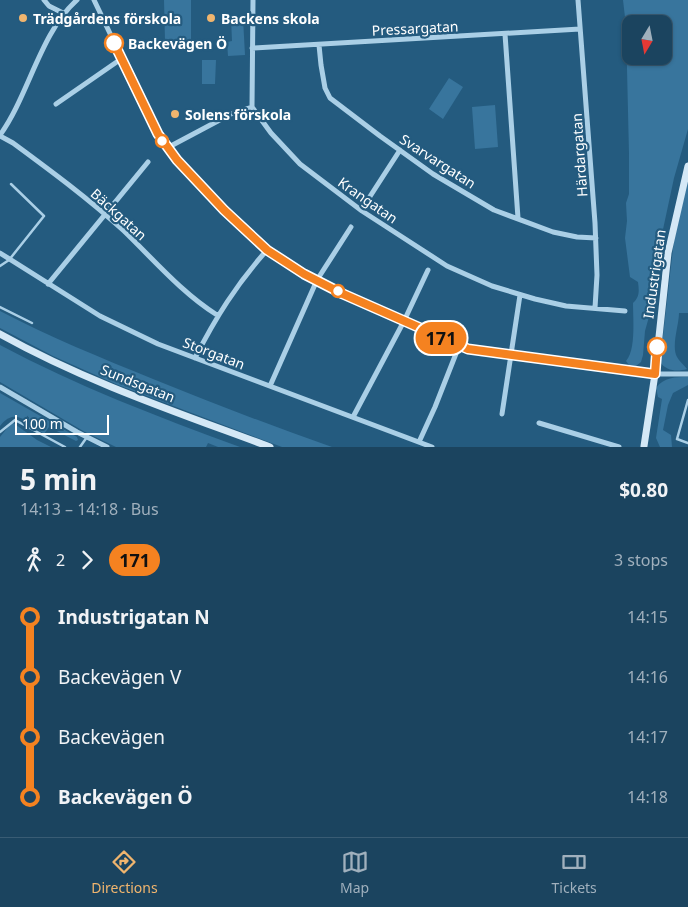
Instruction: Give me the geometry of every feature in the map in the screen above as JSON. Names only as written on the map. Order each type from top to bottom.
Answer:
[{"type":"main road","name":"Industrigatan","points":[[643,447],[655,374],[669,245],[688,166]]},
{"type":"main road","name":"Sundsgatan","points":[[0,334],[126,393],[270,447]]},
{"type":"street","points":[[44,0],[49,6],[63,13]]},
{"type":"street","points":[[0,136],[8,124],[44,47],[63,13],[77,0]]},
{"type":"street","points":[[94,0],[121,59],[158,134],[167,148],[224,210],[267,250],[317,280],[404,322],[468,349],[655,374],[688,374]]},
{"type":"street","points":[[167,148],[231,114],[252,107],[253,0]]},
{"type":"street","name":"Härdargatan","points":[[578,0],[596,238],[597,275],[595,308]]},
{"type":"street","name":"Pressargatan","points":[[252,48],[580,29]]},
{"type":"street","points":[[505,34],[518,218]]},
{"type":"street","name":"Svarvargatan","points":[[319,45],[325,88],[330,98],[400,150],[467,195],[494,210],[553,232],[576,238],[596,238]]},
{"type":"street","points":[[56,104],[121,59]]},
{"type":"street","name":"Krangatan","points":[[252,107],[271,133],[300,164],[362,210],[447,266],[492,286],[520,295],[566,306],[626,311]]},
{"type":"street","name":"Bäckgatan","points":[[0,136],[13,143],[105,215],[203,306],[218,315]]},
{"type":"street","points":[[370,198],[400,150]]},
{"type":"street","points":[[48,284],[148,162]]},
{"type":"street","points":[[270,386],[317,280],[350,227]]},
{"type":"street","points":[[195,358],[236,286],[267,250]]},
{"type":"street","name":"Storgatan","points":[[0,254],[131,333],[432,447]]},
{"type":"street","points":[[353,417],[404,322],[428,270]]},
{"type":"street","points":[[502,414],[520,295]]},
{"type":"street","points":[[419,442],[459,346]]},
{"type":"street","points":[[0,388],[107,447]]},
{"type":"street","points":[[539,423],[619,447]]},
{"type":"lane","points":[[0,266],[9,260],[44,216],[11,184]]},
{"type":"lane","points":[[0,307],[32,322]]},
{"type":"lane","points":[[688,400],[677,439],[688,443]]},
{"type":"lane","points":[[0,432],[15,420],[65,447]]},
{"type":"lane","points":[[80,447],[87,437]]},
{"type":"shaded area","points":[[164,0],[191,0],[191,41],[165,41]]},
{"type":"shaded area","points":[[623,0],[688,0],[688,129],[674,178],[662,234],[652,306],[645,331],[643,355],[641,362],[636,366],[629,365],[626,361],[633,342],[633,303],[639,291],[638,282],[630,277],[625,238],[627,221],[626,203],[629,194],[627,65],[672,65],[672,15],[625,15]]},
{"type":"shaded area","points":[[231,18],[243,18],[245,55],[228,56],[227,42],[232,41]]},
{"type":"shaded area","points":[[202,60],[216,60],[215,84],[202,84]]},
{"type":"shaded area","points":[[449,78],[463,87],[443,119],[429,109]]},
{"type":"shaded area","points":[[495,105],[498,147],[475,149],[472,107]]},
{"type":"shaded area","points":[[688,179],[688,313],[679,313],[675,341],[677,357],[687,369],[676,370],[665,367],[660,362],[674,240]]},
{"type":"shaded area","points":[[0,311],[134,371],[332,447],[282,447],[118,385],[53,356],[0,328]]},
{"type":"shaded area","points":[[0,345],[58,374],[118,400],[240,447],[218,447],[208,443],[206,447],[116,447],[85,432],[0,382]]},
{"type":"shaded area","points":[[688,377],[688,385],[673,393],[668,405],[663,430],[671,435],[672,447],[660,447],[656,438],[662,399],[658,397],[656,388],[666,380]]},
{"type":"shaded area","points":[[0,393],[77,437],[78,440],[76,441],[49,427],[44,434],[27,421],[17,417],[11,417],[0,426]]},
{"type":"shaded area","points":[[12,422],[37,440],[51,447],[0,447],[0,437]]},
{"type":"bus line","name":"171","points":[[114,43],[158,134],[167,148],[224,210],[267,250],[304,274],[343,294],[468,349],[521,358],[655,374],[657,347]]},
{"type":"place","name":"Trädgårdens förskola","points":[[23,18]]},
{"type":"place","name":"Backens skola","points":[[211,18]]},
{"type":"place","name":"Backevägen Ö","points":[[114,43]]},
{"type":"place","name":"Solens förskola","points":[[175,114]]}]
